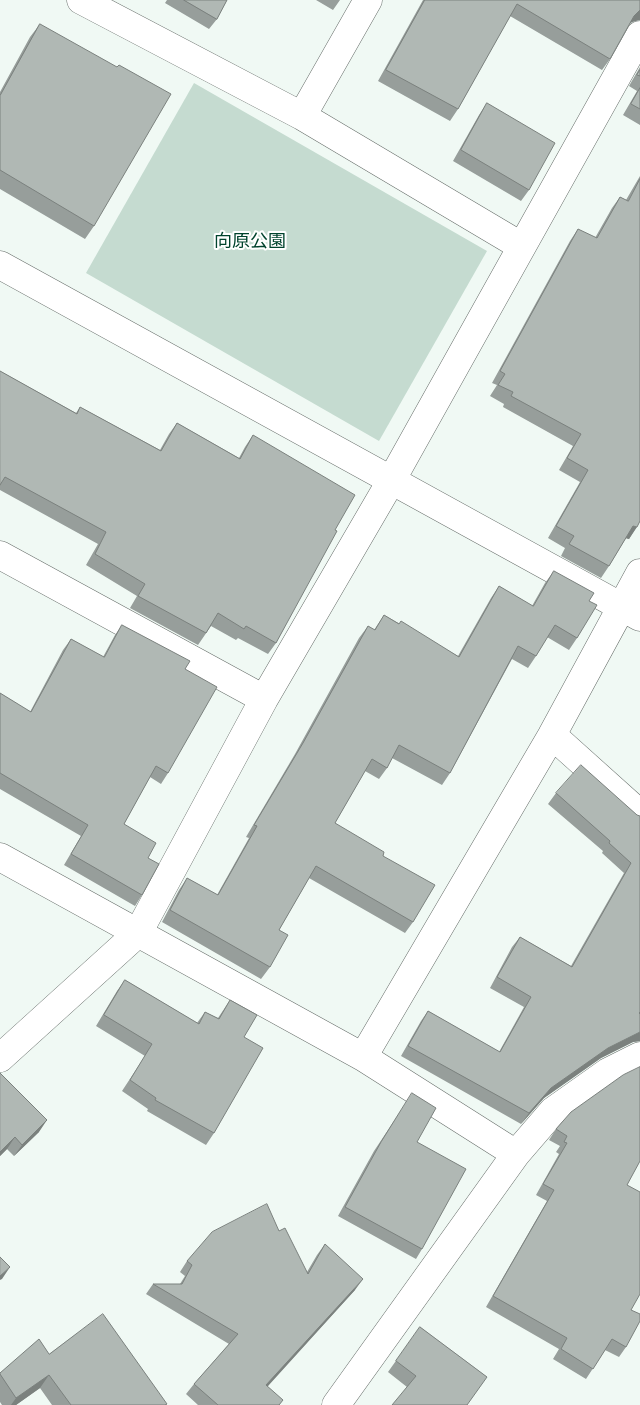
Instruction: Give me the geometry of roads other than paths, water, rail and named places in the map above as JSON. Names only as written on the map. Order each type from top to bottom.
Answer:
[{"type":"street","points":[[81,0],[302,116],[521,246]]},
{"type":"street","points":[[302,116],[368,0]]},
{"type":"street","points":[[0,1058],[138,933],[264,699],[391,480],[640,36]]},
{"type":"street","points":[[0,265],[631,612]]},
{"type":"street","points":[[0,555],[264,699]]},
{"type":"street","points":[[363,1057],[552,735],[631,612],[640,573]]},
{"type":"street","points":[[552,735],[640,814]]},
{"type":"street","points":[[0,857],[363,1057],[516,1154]]},
{"type":"street","points":[[336,1405],[516,1154],[553,1111],[608,1072],[640,1056]]},
{"type":"park label","name":"向原公園","points":[[250,241]]}]
